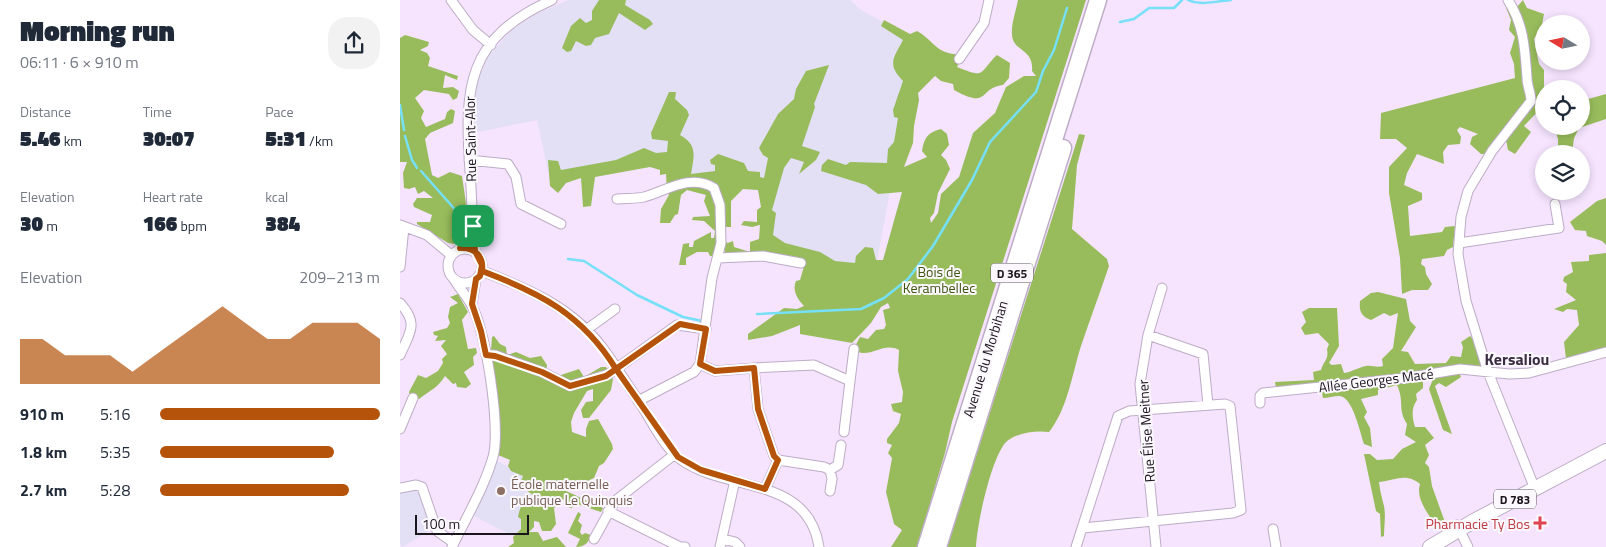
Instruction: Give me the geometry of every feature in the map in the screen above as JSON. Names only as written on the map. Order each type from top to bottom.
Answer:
[{"type":"highway","name":"Avenue du Morbihan","points":[[926,547],[1098,0]]},
{"type":"highway","name":"Avenue du Morbihan","points":[[938,547],[1109,0]]},
{"type":"main road","name":"D 783","points":[[1417,547],[1606,451]]},
{"type":"main road","name":"D 783","points":[[1430,547],[1457,527]]},
{"type":"street","points":[[451,0],[469,26],[491,45]]},
{"type":"street","name":"Rue Saint-Alor","points":[[475,251],[469,160],[469,92],[476,71],[491,45],[520,15],[552,0]]},
{"type":"street","points":[[958,59],[986,20],[989,0]]},
{"type":"street","points":[[1508,0],[1518,17],[1521,27],[1526,52],[1527,78],[1531,101],[1473,181],[1465,200],[1459,243],[1462,285],[1488,372],[1534,486]]},
{"type":"street","points":[[469,160],[508,164],[516,177],[521,204],[561,224]]},
{"type":"street","points":[[616,199],[645,197],[678,184],[713,186],[718,194],[720,205],[721,243],[712,278],[700,364],[692,374],[638,401]]},
{"type":"street","points":[[1459,243],[1559,228],[1555,204]]},
{"type":"street","points":[[400,267],[402,226],[426,235],[451,255]]},
{"type":"street","points":[[400,488],[416,485],[422,487],[437,531],[453,545],[484,481],[494,453],[494,417],[481,331],[472,304],[448,270],[451,255],[468,240],[473,226]]},
{"type":"street","points":[[460,248],[475,251],[481,260],[482,271],[476,279],[472,304]]},
{"type":"street","points":[[718,258],[762,256],[800,263]]},
{"type":"street","points":[[482,271],[547,299],[568,314],[601,346],[675,454],[697,468],[785,496],[802,510],[815,532],[819,547]]},
{"type":"street","points":[[454,279],[466,283],[476,279]]},
{"type":"street","name":"Rue Élise Meitner","points":[[1156,547],[1140,384],[1148,335],[1162,288]]},
{"type":"street","points":[[400,303],[409,314],[412,325],[400,355]]},
{"type":"street","points":[[586,330],[614,308]]},
{"type":"street","points":[[486,355],[495,356],[542,372],[570,386],[606,376],[677,325],[706,329]]},
{"type":"street","points":[[1148,335],[1203,354],[1208,405]]},
{"type":"street","points":[[844,432],[854,349]]},
{"type":"street","name":"Allée Georges Macé","points":[[1260,403],[1260,396],[1263,393],[1406,378],[1455,369],[1529,373],[1606,352]]},
{"type":"street","points":[[700,364],[715,371],[814,365],[850,381]]},
{"type":"street","points":[[754,368],[758,409],[774,456],[778,460],[824,467],[830,470],[832,478],[830,491]]},
{"type":"street","points":[[400,429],[413,398]]},
{"type":"street","points":[[1076,547],[1118,416],[1123,412],[1208,405],[1230,406],[1240,510],[1233,513],[1083,528]]},
{"type":"street","points":[[830,470],[838,465],[841,445]]},
{"type":"street","points":[[594,539],[608,511],[619,497],[675,454]]},
{"type":"street","points":[[765,489],[778,460]]},
{"type":"street","points":[[735,480],[721,543],[735,542],[740,547]]},
{"type":"street","points":[[608,511],[685,547]]},
{"type":"street","points":[[1457,527],[1468,547]]},
{"type":"street","points":[[1273,529],[1276,547]]},
{"type":"shaded area","points":[[569,0],[850,0],[861,10],[909,36],[890,191],[877,260],[873,270],[759,253],[768,185],[712,181],[663,164],[550,180],[537,120],[473,133],[471,103],[478,79],[489,56],[511,30],[536,14]]},
{"type":"shaded area","points":[[497,461],[527,476],[521,489],[543,500],[523,541],[472,515]]},
{"type":"shaded area","points":[[415,490],[420,494],[431,530],[402,547],[400,543],[400,493]]},
{"type":"green space","points":[[599,0],[626,0],[625,5],[650,20],[653,24],[645,30],[619,13],[609,34],[595,38],[591,45],[586,46],[576,41],[571,51],[567,52],[562,48],[571,26],[580,18],[586,23],[592,20],[592,11]]},
{"type":"green space","name":"Bois de Kerambellec","points":[[1018,0],[1086,0],[952,422],[945,453],[917,547],[891,547],[902,530],[894,524],[886,492],[892,458],[888,453],[892,445],[887,443],[887,439],[899,423],[901,414],[893,411],[891,404],[902,402],[903,392],[898,371],[899,350],[887,348],[859,353],[853,350],[860,337],[868,339],[876,330],[884,329],[886,325],[883,310],[890,308],[888,303],[881,307],[871,323],[852,343],[800,334],[800,325],[772,336],[748,340],[748,334],[784,308],[797,309],[804,306],[797,297],[795,288],[796,281],[800,280],[805,263],[725,257],[724,241],[728,243],[733,241],[734,247],[750,252],[750,242],[759,239],[760,225],[752,227],[741,225],[744,221],[757,222],[757,210],[761,207],[758,190],[743,189],[731,201],[731,227],[726,227],[726,232],[719,237],[714,256],[710,256],[708,252],[697,252],[686,258],[686,265],[679,265],[683,244],[689,243],[689,247],[693,247],[694,241],[711,232],[711,238],[714,238],[715,231],[704,221],[692,220],[693,217],[710,216],[704,201],[706,195],[687,190],[681,195],[678,214],[675,215],[670,223],[660,223],[661,209],[669,195],[667,192],[666,174],[660,175],[660,170],[650,167],[595,177],[591,206],[583,207],[581,178],[566,183],[558,193],[550,186],[548,160],[558,161],[561,170],[616,160],[644,148],[656,153],[667,152],[668,141],[652,139],[651,133],[669,92],[676,92],[675,99],[687,110],[689,115],[680,135],[692,147],[694,156],[691,174],[715,171],[715,165],[711,164],[710,160],[718,154],[744,163],[748,171],[760,172],[760,177],[764,178],[768,158],[763,155],[759,148],[778,114],[794,99],[796,89],[806,71],[829,65],[814,104],[815,107],[802,146],[820,152],[816,160],[799,174],[804,162],[791,158],[784,168],[772,210],[776,213],[773,235],[785,243],[820,252],[835,261],[855,263],[856,256],[865,247],[873,248],[876,260],[883,260],[902,192],[878,194],[866,185],[821,171],[822,165],[828,159],[846,165],[850,162],[887,163],[888,149],[894,142],[898,118],[894,117],[893,110],[903,81],[893,66],[893,61],[903,40],[881,26],[884,20],[910,34],[917,31],[938,48],[955,54],[960,61],[957,67],[967,71],[973,73],[981,72],[997,55],[1010,63],[1009,78],[1003,85],[995,87],[979,98],[965,96],[954,90],[953,84],[941,81],[935,76],[918,93],[919,100],[913,143],[904,167],[927,157],[922,151],[923,146],[927,136],[933,132],[941,129],[947,134],[949,145],[941,155],[946,160],[950,169],[938,193],[934,213],[930,218],[931,223],[938,213],[941,194],[959,177],[973,133],[995,113],[1006,87],[1024,76],[1036,76],[1032,71],[1030,58],[1013,40],[1012,26]]},
{"type":"green space","points":[[1503,0],[1517,7],[1523,0],[1527,8],[1544,14],[1535,15],[1535,70],[1544,70],[1544,80],[1535,80],[1535,114],[1524,126],[1531,132],[1515,154],[1508,150],[1504,130],[1494,140],[1485,154],[1481,154],[1470,144],[1472,137],[1478,134],[1460,127],[1457,130],[1461,137],[1460,144],[1448,145],[1443,152],[1444,164],[1417,154],[1407,173],[1404,185],[1422,193],[1422,200],[1408,206],[1410,236],[1442,232],[1445,227],[1455,226],[1453,247],[1447,250],[1444,256],[1422,259],[1421,264],[1425,267],[1426,274],[1432,284],[1428,290],[1412,290],[1402,294],[1400,258],[1389,193],[1389,167],[1407,148],[1396,139],[1380,139],[1381,113],[1515,78],[1514,64],[1510,53],[1515,37],[1509,30],[1511,20]]},
{"type":"green space","points":[[405,35],[429,42],[428,46],[420,50],[427,53],[430,58],[428,66],[458,76],[457,80],[445,75],[443,88],[453,87],[459,91],[457,98],[453,100],[449,94],[424,90],[415,98],[424,111],[421,118],[426,127],[445,119],[447,112],[451,109],[455,111],[453,123],[430,133],[425,139],[432,175],[438,178],[450,172],[462,176],[466,203],[466,221],[460,237],[454,244],[448,243],[417,224],[417,222],[430,222],[432,215],[414,207],[413,204],[417,198],[433,198],[424,191],[418,194],[415,187],[404,188],[403,173],[407,162],[400,162],[400,38]]},
{"type":"green space","points":[[1606,94],[1606,119],[1590,124],[1590,98]]},
{"type":"green space","points":[[1079,134],[1085,135],[1077,165],[1072,229],[1107,259],[1109,266],[1081,346],[1065,402],[1055,423],[1049,432],[1017,435],[1003,446],[989,480],[976,547],[947,547]]},
{"type":"green space","points":[[1557,135],[1576,135],[1573,145],[1558,145]]},
{"type":"green space","points":[[1606,198],[1606,245],[1602,241],[1587,236],[1586,231],[1575,230],[1570,222],[1597,201]]},
{"type":"green space","points":[[1606,253],[1606,348],[1566,359],[1564,342],[1579,325],[1577,310],[1567,309],[1563,312],[1554,309],[1576,300],[1566,292],[1567,284],[1563,281],[1564,277],[1573,272],[1571,262],[1589,261],[1589,255]]},
{"type":"green space","points":[[1378,292],[1406,299],[1410,321],[1416,327],[1401,351],[1408,352],[1415,364],[1446,363],[1451,356],[1461,357],[1463,347],[1461,342],[1470,336],[1474,340],[1484,366],[1459,372],[1461,377],[1446,387],[1439,383],[1435,386],[1452,434],[1443,430],[1429,389],[1433,379],[1431,375],[1416,379],[1423,381],[1423,388],[1416,394],[1417,400],[1413,409],[1413,420],[1415,427],[1425,427],[1434,438],[1425,445],[1429,455],[1425,463],[1429,467],[1432,486],[1446,525],[1438,528],[1427,513],[1421,502],[1420,484],[1410,478],[1400,478],[1379,482],[1385,514],[1384,536],[1381,537],[1380,514],[1376,511],[1364,454],[1370,454],[1377,460],[1393,459],[1402,449],[1416,442],[1405,435],[1407,424],[1402,414],[1401,396],[1397,385],[1378,390],[1378,395],[1361,399],[1367,412],[1364,417],[1370,428],[1372,447],[1364,444],[1352,408],[1344,398],[1339,396],[1323,398],[1321,388],[1276,388],[1275,382],[1314,380],[1313,372],[1321,370],[1326,360],[1329,344],[1318,333],[1305,335],[1301,328],[1306,322],[1302,312],[1309,308],[1337,308],[1339,346],[1329,363],[1332,365],[1341,364],[1344,373],[1366,366],[1383,366],[1382,359],[1393,348],[1398,313],[1390,316],[1384,313],[1371,320],[1361,313],[1360,308],[1360,301],[1371,293]]},
{"type":"green space","points":[[458,294],[468,312],[462,320],[468,349],[476,348],[477,353],[473,357],[474,365],[464,372],[471,384],[466,388],[457,387],[456,383],[453,384],[445,376],[436,386],[419,399],[410,397],[409,392],[418,375],[426,378],[438,371],[443,363],[442,359],[447,354],[441,346],[446,340],[435,341],[438,336],[434,335],[433,332],[447,328],[450,323],[448,317],[450,307],[458,303],[450,297]]},
{"type":"green space","points":[[494,336],[500,344],[506,347],[507,355],[516,352],[530,358],[541,356],[547,365],[546,375],[561,375],[579,369],[584,377],[601,367],[606,367],[613,379],[611,390],[589,418],[583,418],[581,410],[586,402],[593,401],[593,389],[587,391],[571,422],[572,432],[586,437],[589,421],[598,419],[613,449],[604,463],[599,466],[594,478],[579,485],[569,485],[564,490],[603,508],[601,512],[577,504],[571,508],[568,507],[563,499],[554,508],[556,524],[551,531],[542,531],[539,522],[534,521],[534,527],[529,532],[538,532],[543,541],[557,537],[566,547],[508,547],[514,543],[513,537],[521,529],[521,519],[518,517],[521,508],[526,502],[533,500],[533,495],[520,484],[523,476],[511,471],[508,466],[510,460],[498,455],[491,351],[492,337]]},
{"type":"green space","points":[[578,512],[581,514],[578,521],[582,525],[580,532],[582,535],[585,533],[591,535],[586,544],[576,547],[580,539],[568,533]]},
{"type":"waterway","points":[[1120,22],[1134,19],[1149,8],[1174,8],[1182,0]]},
{"type":"waterway","points":[[1188,0],[1203,3],[1231,0]]},
{"type":"waterway","points":[[757,314],[861,309],[884,298],[908,279],[933,246],[972,180],[990,142],[1036,92],[1043,71],[1054,50],[1067,8]]},
{"type":"waterway","points":[[400,105],[404,130]]},
{"type":"waterway","points":[[405,136],[412,160],[417,168]]},
{"type":"waterway","points":[[421,171],[466,222]]},
{"type":"waterway","points":[[568,259],[584,261],[637,295],[683,317],[702,321]]},
{"type":"place","name":"École maternelle publique Le Quinquis","points":[[501,491]]},
{"type":"place","name":"Pharmacie Ty Bos","points":[[1540,523]]},
{"type":"district","name":"Kersaliou","points":[[1517,359]]},
{"type":"route","points":[[473,226],[468,240],[460,248],[470,249],[475,251],[479,255],[481,260],[482,265],[482,271],[528,290],[563,309],[580,323],[601,346],[616,369],[674,326],[680,324],[706,329],[700,364],[710,370],[754,368],[758,409],[774,456],[778,460],[765,489],[701,470],[678,457],[669,447],[616,369],[606,376],[570,386],[542,372],[495,356],[486,355],[484,340],[472,304],[472,294],[476,279],[482,271],[481,260],[475,251],[473,226]]}]
